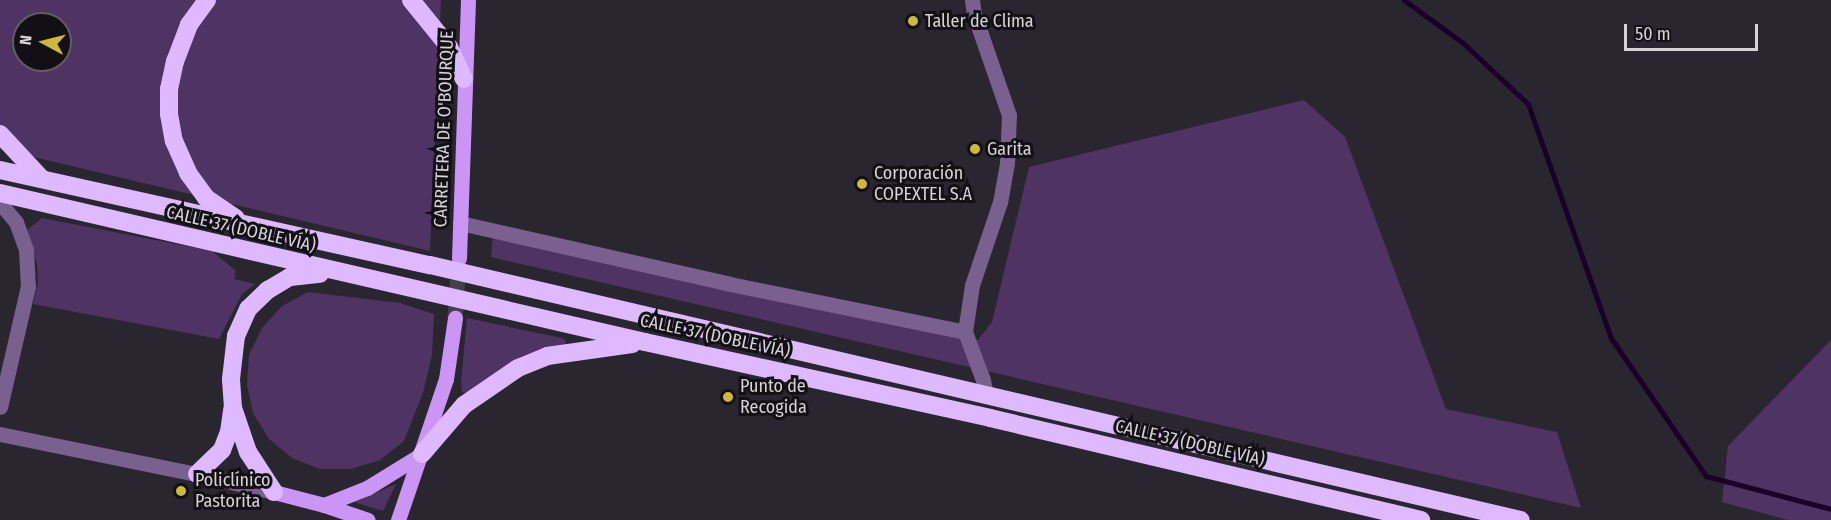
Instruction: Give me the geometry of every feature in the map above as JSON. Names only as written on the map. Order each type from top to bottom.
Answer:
[{"type":"highway","points":[[207,0],[189,25],[175,61],[169,88],[174,141],[188,173],[206,198],[250,226]]},
{"type":"highway","points":[[411,0],[449,47],[464,79]]},
{"type":"highway","points":[[0,134],[41,178]]},
{"type":"highway","name":"CALLE 37 (DOBLE VÍA)","points":[[0,170],[430,265],[1521,520]]},
{"type":"highway","name":"CALLE 37 (DOBLE VÍA)","points":[[0,194],[645,342],[990,418],[1421,520]]},
{"type":"highway","points":[[197,474],[222,450],[229,432],[232,408],[232,356],[236,336],[248,309],[268,290],[290,277],[336,272]]},
{"type":"highway","points":[[422,454],[464,405],[518,368],[547,356],[645,342]]},
{"type":"highway","points":[[232,408],[248,452],[274,492]]},
{"type":"main road","name":"CARRETERA DE O'BOURQUE","points":[[459,258],[468,0]]},
{"type":"main road","points":[[398,520],[446,379],[455,318]]},
{"type":"main road","points":[[324,505],[367,488],[422,454]]},
{"type":"main road","points":[[274,492],[324,505],[368,520]]},
{"type":"main road","points":[[324,505],[331,520]]},
{"type":"street","points":[[972,0],[974,14],[1009,115],[1007,163],[1000,202],[972,285],[965,332],[983,380],[986,396]]},
{"type":"street","points":[[0,203],[16,222],[26,250],[28,286],[0,407]]},
{"type":"street","points":[[460,223],[730,284],[965,332]]},
{"type":"street","points":[[0,434],[274,492]]},
{"type":"shaded area","points":[[0,0],[441,0],[430,251],[0,149]]},
{"type":"shaded area","points":[[1304,100],[1345,137],[1446,409],[1557,432],[1581,508],[491,257],[493,234],[978,340],[992,322],[1029,167]]},
{"type":"shaded area","points":[[42,218],[212,251],[236,271],[234,279],[255,284],[242,294],[219,339],[33,304],[38,282],[37,264],[27,230]]},
{"type":"shaded area","points":[[308,292],[400,303],[434,314],[432,355],[423,393],[404,441],[380,460],[351,469],[320,469],[292,458],[269,439],[253,413],[247,385],[249,355],[262,328],[282,306]]},
{"type":"shaded area","points":[[467,318],[562,338],[566,341],[564,346],[522,356],[467,394],[462,392],[461,382]]},
{"type":"shaded area","points":[[1831,340],[1831,520],[1788,520],[1722,502],[1728,446]]},
{"type":"shaded area","points":[[396,484],[383,511],[354,502]]},
{"type":"waterway","points":[[1404,0],[1463,43],[1528,104],[1611,338],[1706,476],[1831,509]]},
{"type":"tunnel","points":[[455,318],[459,261]]},
{"type":"place","name":"Taller de Clima","points":[[913,21]]},
{"type":"place","name":"Garita","points":[[975,149]]},
{"type":"place","name":"Corporación COPEXTEL S.A","points":[[862,184]]},
{"type":"place","name":"Punto de Recogida","points":[[728,397]]},
{"type":"place","name":"Policlínico Pastorita","points":[[181,491]]}]
